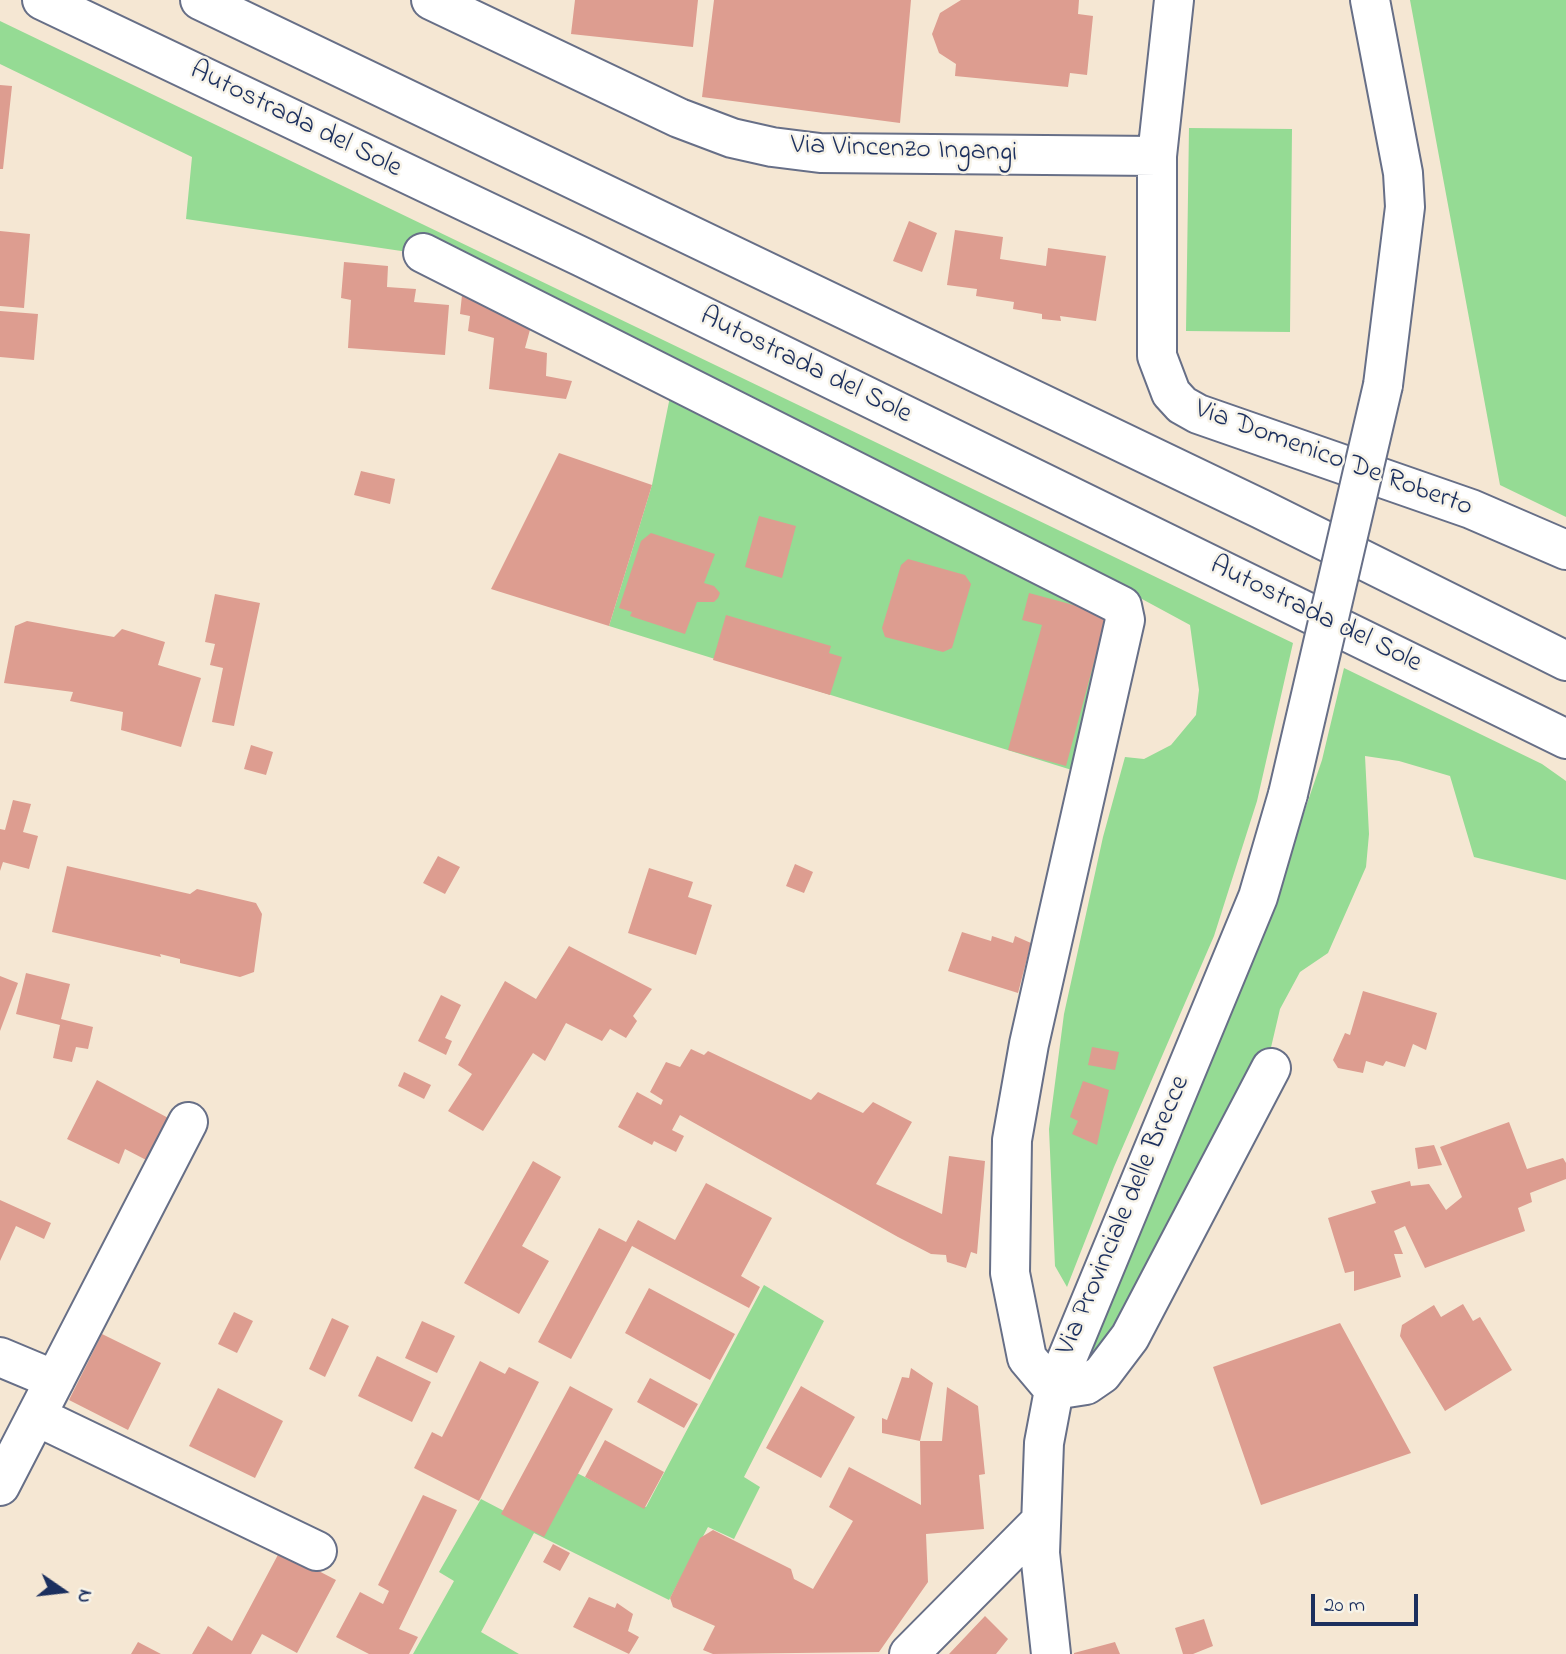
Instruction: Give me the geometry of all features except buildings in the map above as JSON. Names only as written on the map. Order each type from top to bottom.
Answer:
[{"type":"main road","name":"Autostrada del Sole","points":[[42,0],[582,257],[1566,739]]},
{"type":"main road","points":[[200,0],[1261,509],[1566,661]]},
{"type":"main road","name":"Via Vincenzo Ingangi","points":[[431,0],[680,118],[732,138],[820,153],[1157,156]]},
{"type":"main road","points":[[1157,156],[1174,0]]},
{"type":"main road","name":"Via Provinciale delle Brecce","points":[[1051,1654],[1040,1553],[1044,1443],[1054,1390],[1258,897],[1288,794],[1383,385],[1405,207],[1404,173],[1370,0]]},
{"type":"main road","name":"Via Domenico De Roberto","points":[[1157,156],[1157,356],[1171,393],[1182,405],[1198,414],[1471,509],[1566,550]]},
{"type":"main road","points":[[423,253],[1122,606],[1125,620],[1029,1044],[1012,1140],[1010,1273],[1027,1358],[1054,1390],[1086,1385],[1102,1374],[1130,1337],[1271,1068]]},
{"type":"main road","points":[[1261,509],[1566,638]]},
{"type":"main road","points":[[0,1486],[188,1122]]},
{"type":"main road","points":[[0,1357],[55,1380]]},
{"type":"main road","points":[[36,1416],[317,1551]]},
{"type":"main road","points":[[909,1654],[1041,1521]]},
{"type":"green space","points":[[1410,0],[1566,0],[1566,517],[1500,485]]},
{"type":"green space","points":[[0,21],[1293,643],[1257,801],[1214,936],[1114,1167],[1067,1287],[1055,1266],[1049,1129],[1064,1014],[1103,837],[1125,757],[1144,759],[1171,745],[1196,715],[1199,690],[1190,625],[996,520],[412,237],[408,252],[186,219],[192,157],[0,64]]},
{"type":"green space","points":[[1189,128],[1292,129],[1290,332],[1186,331]]},
{"type":"green space","points":[[672,387],[1111,607],[1075,771],[609,626],[652,485]]},
{"type":"green space","points":[[1344,668],[1542,764],[1566,781],[1566,880],[1474,857],[1450,776],[1399,761],[1365,756],[1369,834],[1366,867],[1328,953],[1300,972],[1280,1009],[1269,1056],[1112,1348],[1090,1355],[1122,1255],[1286,865],[1322,760]]},
{"type":"green space","points":[[764,1285],[824,1321],[744,1477],[760,1487],[734,1539],[708,1527],[669,1600],[534,1533],[481,1632],[519,1654],[413,1654],[454,1581],[439,1572],[481,1499],[504,1511],[536,1453],[646,1507]]}]
